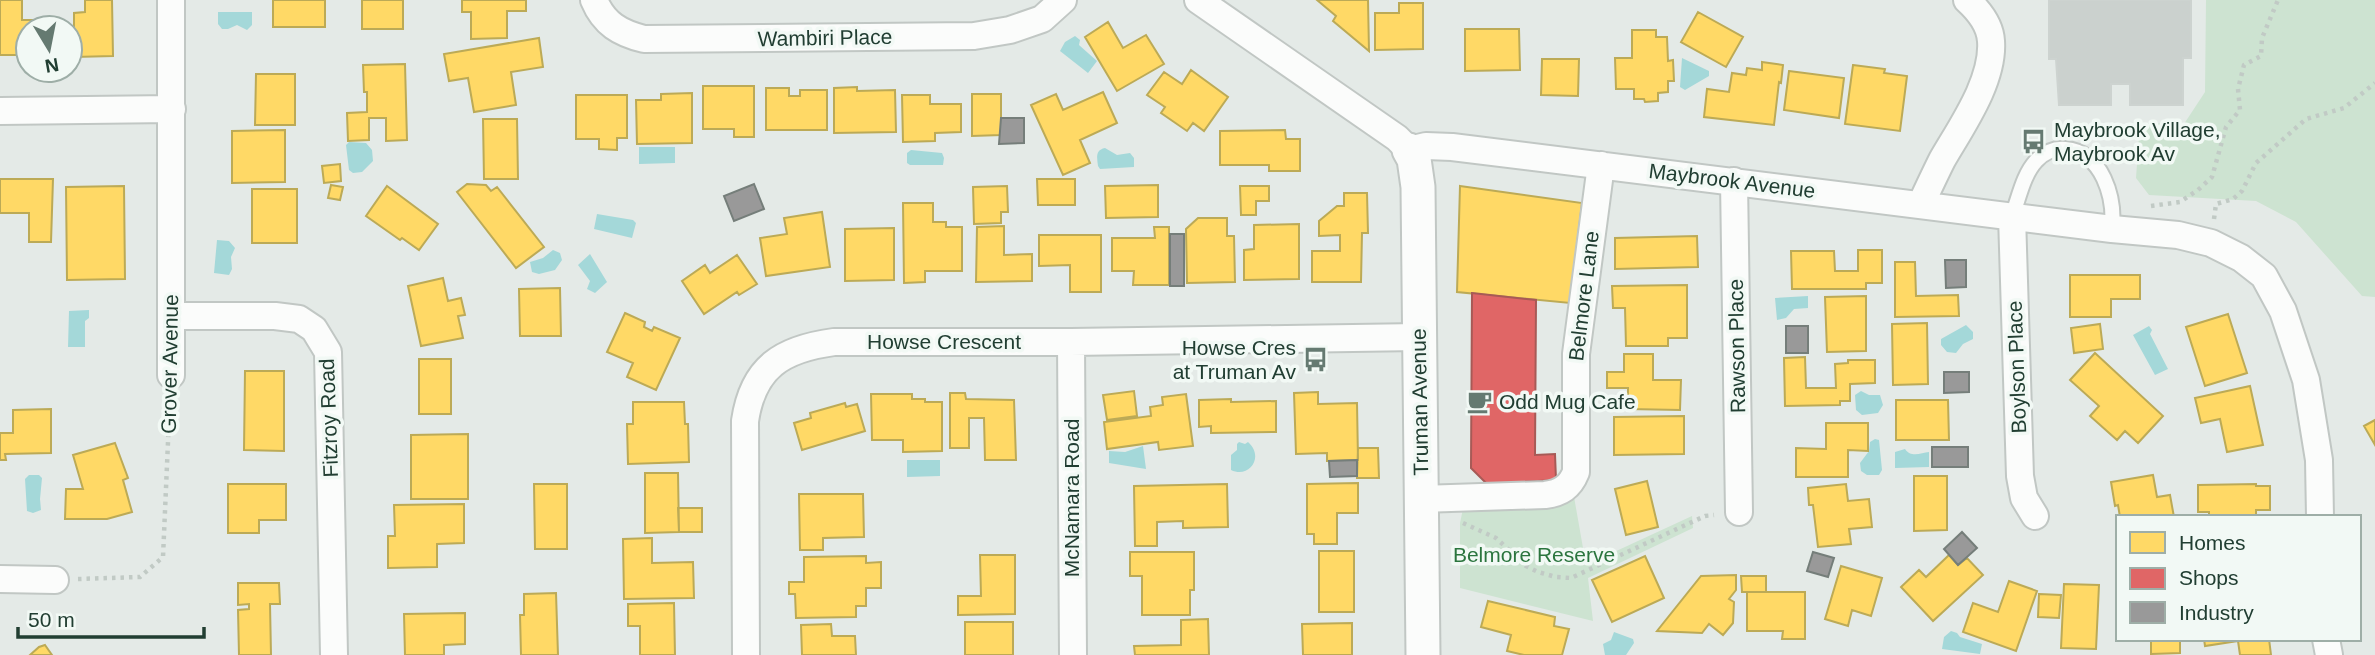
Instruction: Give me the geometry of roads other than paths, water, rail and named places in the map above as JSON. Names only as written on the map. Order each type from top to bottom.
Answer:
[{"type":"street","name":"Grover Avenue","points":[[171,0],[171,375]]},
{"type":"street","name":"Wambiri Place","points":[[594,0],[607,23],[622,33],[644,39],[974,36],[1010,30],[1042,19],[1063,0]]},
{"type":"street","points":[[1198,0],[1396,138],[1409,150]]},
{"type":"street","points":[[1921,204],[1976,99],[1989,57],[1992,43],[1989,30],[1978,10],[1967,0]]},
{"type":"street","points":[[0,111],[172,109]]},
{"type":"street","name":"Maybrook Avenue","points":[[1409,150],[1426,146],[1452,147],[2178,235],[2217,246],[2241,258],[2264,276],[2283,311],[2306,380],[2319,460],[2320,515]]},
{"type":"street","name":"Truman Avenue","points":[[1409,150],[1414,159],[1418,187],[1423,655]]},
{"type":"street","name":"Belmore Lane","points":[[1421,499],[1545,495],[1563,490],[1572,481],[1576,472],[1576,354],[1601,165]]},
{"type":"street","name":"Rawson Place","points":[[1734,181],[1739,512]]},
{"type":"street","name":"Boylson Place","points":[[2012,216],[2020,476],[2024,498],[2035,516]]},
{"type":"street","name":"Fitzroy Road","points":[[172,316],[275,316],[299,319],[314,329],[328,352],[334,655]]},
{"type":"street","name":"Howse Crescent","points":[[746,655],[745,421],[748,401],[754,387],[775,363],[791,352],[807,346],[834,342],[1419,337]]},
{"type":"street","name":"McNamara Road","points":[[1071,342],[1073,655]]},
{"type":"street","points":[[0,579],[55,580]]},
{"type":"lane","points":[[2012,216],[2028,172],[2038,159],[2060,148],[2074,150],[2088,157],[2104,178],[2114,214],[2112,229]]},
{"type":"water","points":[[218,12],[252,12],[252,25],[247,30],[237,25],[222,29],[218,24]]},
{"type":"water","points":[[1075,36],[1080,40],[1079,45],[1097,61],[1088,73],[1060,51],[1065,42]]},
{"type":"water","points":[[1682,58],[1709,71],[1709,76],[1685,90],[1680,87]]},
{"type":"water","points":[[349,142],[366,143],[372,150],[373,161],[362,172],[353,173],[349,170],[346,145]]},
{"type":"water","points":[[639,147],[675,147],[675,163],[639,164]]},
{"type":"water","points":[[1105,148],[1117,155],[1130,153],[1134,158],[1134,167],[1100,169],[1097,155]]},
{"type":"water","points":[[911,150],[942,153],[943,165],[910,165],[907,163],[907,153]]},
{"type":"water","points":[[597,214],[633,220],[636,223],[632,238],[594,229]]},
{"type":"water","points":[[217,240],[229,241],[235,248],[229,275],[214,273]]},
{"type":"water","points":[[553,250],[560,253],[562,260],[555,270],[539,274],[532,272],[530,262],[543,258]]},
{"type":"water","points":[[590,254],[607,282],[595,293],[587,289],[590,281],[578,265]]},
{"type":"water","points":[[1808,296],[1808,308],[1794,309],[1786,318],[1777,320],[1775,298]]},
{"type":"water","points":[[89,310],[89,318],[85,321],[85,347],[68,347],[69,311]]},
{"type":"water","points":[[1966,325],[1973,332],[1973,339],[1963,344],[1956,353],[1947,352],[1941,345],[1941,339]]},
{"type":"water","points":[[2149,326],[2152,330],[2150,334],[2168,369],[2155,375],[2133,335]]},
{"type":"water","points":[[1861,391],[1869,395],[1880,395],[1883,405],[1878,413],[1862,415],[1856,410],[1855,395]]},
{"type":"water","points":[[1879,440],[1882,470],[1879,475],[1867,475],[1861,471],[1860,463],[1869,451],[1870,442]]},
{"type":"water","points":[[1239,442],[1248,442],[1255,454],[1253,465],[1244,472],[1231,470],[1231,455],[1237,450]]},
{"type":"water","points":[[1143,446],[1146,469],[1109,463],[1109,451],[1125,452]]},
{"type":"water","points":[[1905,449],[1913,454],[1929,452],[1929,467],[1895,468],[1895,452]]},
{"type":"water","points":[[907,460],[940,460],[940,476],[907,477]]},
{"type":"water","points":[[29,475],[39,475],[42,478],[41,510],[33,513],[27,511],[25,479]]},
{"type":"water","points":[[1951,631],[1982,644],[1980,654],[1942,649],[1944,637]]},
{"type":"water","points":[[1614,632],[1633,639],[1634,643],[1626,655],[1605,655],[1603,644],[1611,640]]},
{"type":"place","name":"Maybrook Village, Maybrook Av","points":[[2034,142]]},
{"type":"place","name":"Howse Cres at Truman Av","points":[[1316,360]]},
{"type":"place","name":"Odd Mug Cafe","points":[[1479,402]]},
{"type":"park label","name":"Belmore Reserve","points":[[1534,555]]}]
